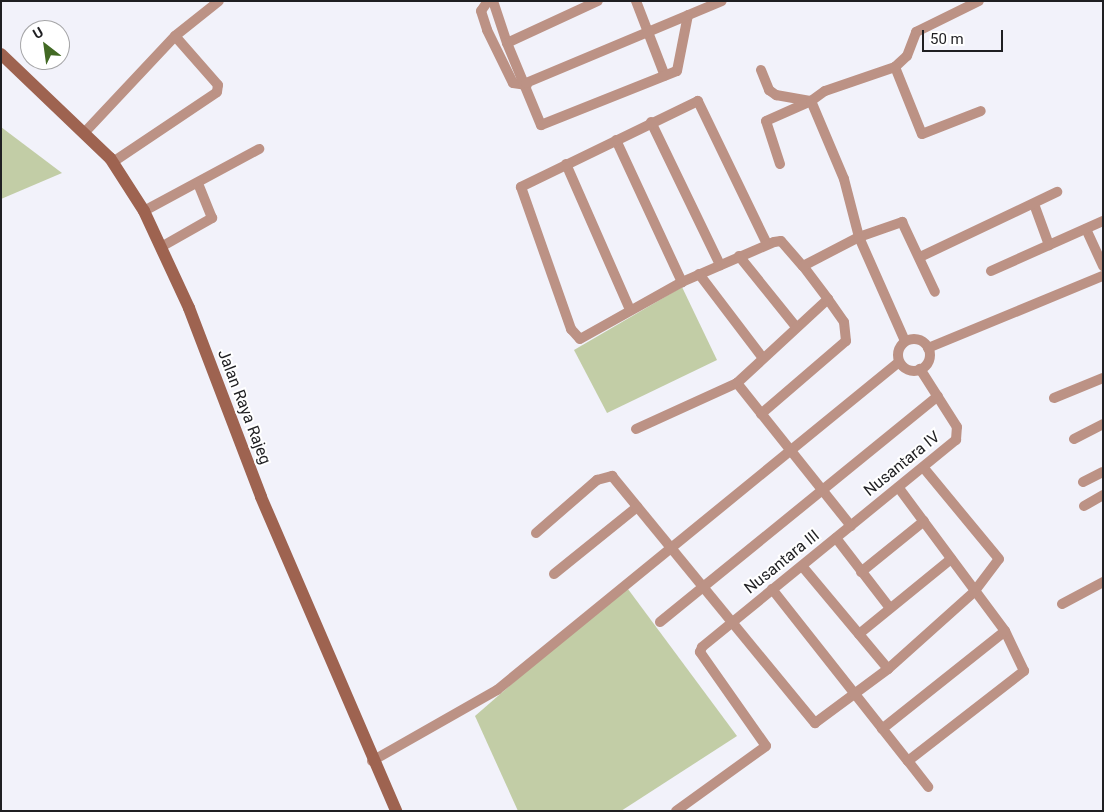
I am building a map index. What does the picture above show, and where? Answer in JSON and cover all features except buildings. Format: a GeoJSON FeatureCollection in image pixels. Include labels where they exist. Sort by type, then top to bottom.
{"type":"FeatureCollection","features":[{"type":"Feature","properties":{"kind":"main road","name":"Jalan Raya Rajeg"},"geometry":{"type":"LineString","coordinates":[[1,54],[85,132],[113,162],[144,211],[161,247],[372,761],[396,811]]}},
{"type":"Feature","properties":{"kind":"street"},"geometry":{"type":"LineString","coordinates":[[85,132],[175,36],[219,1]]}},
{"type":"Feature","properties":{"kind":"street"},"geometry":{"type":"LineString","coordinates":[[488,1],[481,11],[486,30],[513,83],[527,84],[722,1]]}},
{"type":"Feature","properties":{"kind":"street"},"geometry":{"type":"LineString","coordinates":[[493,1],[507,43],[527,84],[541,125],[677,71],[688,15]]}},
{"type":"Feature","properties":{"kind":"street"},"geometry":{"type":"LineString","coordinates":[[507,43],[598,1]]}},
{"type":"Feature","properties":{"kind":"street"},"geometry":{"type":"LineString","coordinates":[[636,1],[664,76]]}},
{"type":"Feature","properties":{"kind":"street"},"geometry":{"type":"LineString","coordinates":[[780,164],[766,121],[811,101],[825,91],[895,67],[907,56],[916,32],[979,1]]}},
{"type":"Feature","properties":{"kind":"street"},"geometry":{"type":"LineString","coordinates":[[113,162],[217,92],[218,85],[175,36]]}},
{"type":"Feature","properties":{"kind":"street"},"geometry":{"type":"LineString","coordinates":[[895,67],[922,134],[981,111]]}},
{"type":"Feature","properties":{"kind":"street"},"geometry":{"type":"LineString","coordinates":[[761,70],[769,90],[776,95],[811,101]]}},
{"type":"Feature","properties":{"kind":"street"},"geometry":{"type":"LineString","coordinates":[[761,414],[846,341],[844,322],[803,266],[781,241],[767,244],[682,282],[583,338],[571,329],[522,187],[693,101],[700,103],[767,244]]}},
{"type":"Feature","properties":{"kind":"street"},"geometry":{"type":"LineString","coordinates":[[811,101],[844,179],[859,237],[905,341]]}},
{"type":"Feature","properties":{"kind":"street"},"geometry":{"type":"LineString","coordinates":[[651,122],[720,265]]}},
{"type":"Feature","properties":{"kind":"street"},"geometry":{"type":"LineString","coordinates":[[616,140],[682,282]]}},
{"type":"Feature","properties":{"kind":"street"},"geometry":{"type":"LineString","coordinates":[[144,211],[259,149]]}},
{"type":"Feature","properties":{"kind":"street"},"geometry":{"type":"LineString","coordinates":[[566,164],[630,310]]}},
{"type":"Feature","properties":{"kind":"street"},"geometry":{"type":"LineString","coordinates":[[161,247],[212,218],[198,182]]}},
{"type":"Feature","properties":{"kind":"street"},"geometry":{"type":"LineString","coordinates":[[920,257],[1057,192]]}},
{"type":"Feature","properties":{"kind":"street"},"geometry":{"type":"LineString","coordinates":[[1034,204],[1049,245]]}},
{"type":"Feature","properties":{"kind":"street"},"geometry":{"type":"LineString","coordinates":[[991,271],[1103,221]]}},
{"type":"Feature","properties":{"kind":"street"},"geometry":{"type":"LineString","coordinates":[[803,266],[859,237],[902,222],[935,292]]}},
{"type":"Feature","properties":{"kind":"street"},"geometry":{"type":"LineString","coordinates":[[1086,229],[1103,266]]}},
{"type":"Feature","properties":{"kind":"street"},"geometry":{"type":"LineString","coordinates":[[739,256],[796,327]]}},
{"type":"Feature","properties":{"kind":"street"},"geometry":{"type":"LineString","coordinates":[[699,274],[762,357]]}},
{"type":"Feature","properties":{"kind":"street"},"geometry":{"type":"LineString","coordinates":[[928,348],[1103,276]]}},
{"type":"Feature","properties":{"kind":"street"},"geometry":{"type":"LineString","coordinates":[[636,429],[737,383],[762,357],[828,299]]}},
{"type":"Feature","properties":{"kind":"street"},"geometry":{"type":"LineString","coordinates":[[913,339],[928,348],[929,360],[920,370],[908,370],[899,362],[897,355],[905,341],[913,339]]}},
{"type":"Feature","properties":{"kind":"street"},"geometry":{"type":"LineString","coordinates":[[372,761],[489,695],[670,546],[899,362]]}},
{"type":"Feature","properties":{"kind":"street","name":"Nusantara IV"},"geometry":{"type":"LineString","coordinates":[[851,526],[956,440],[958,433],[938,396],[920,370]]}},
{"type":"Feature","properties":{"kind":"street"},"geometry":{"type":"LineString","coordinates":[[1054,398],[1102,380]]}},
{"type":"Feature","properties":{"kind":"street"},"geometry":{"type":"LineString","coordinates":[[737,383],[851,526]]}},
{"type":"Feature","properties":{"kind":"street"},"geometry":{"type":"LineString","coordinates":[[660,622],[938,396]]}},
{"type":"Feature","properties":{"kind":"street"},"geometry":{"type":"LineString","coordinates":[[1074,439],[1103,424]]}},
{"type":"Feature","properties":{"kind":"street"},"geometry":{"type":"LineString","coordinates":[[536,532],[606,475],[638,507],[732,621],[812,723],[855,695],[888,669],[974,592],[999,559],[923,467]]}},
{"type":"Feature","properties":{"kind":"street"},"geometry":{"type":"LineString","coordinates":[[1083,482],[1103,472]]}},
{"type":"Feature","properties":{"kind":"street"},"geometry":{"type":"LineString","coordinates":[[898,487],[1005,632],[1024,671],[908,761]]}},
{"type":"Feature","properties":{"kind":"street"},"geometry":{"type":"LineString","coordinates":[[1084,506],[1103,494]]}},
{"type":"Feature","properties":{"kind":"street"},"geometry":{"type":"LineString","coordinates":[[554,574],[638,507]]}},
{"type":"Feature","properties":{"kind":"street"},"geometry":{"type":"LineString","coordinates":[[862,572],[924,522]]}},
{"type":"Feature","properties":{"kind":"street","name":"Nusantara III"},"geometry":{"type":"LineString","coordinates":[[676,811],[766,746],[699,650],[732,621],[851,526]]}},
{"type":"Feature","properties":{"kind":"street"},"geometry":{"type":"LineString","coordinates":[[836,538],[890,608]]}},
{"type":"Feature","properties":{"kind":"street"},"geometry":{"type":"LineString","coordinates":[[859,634],[951,559]]}},
{"type":"Feature","properties":{"kind":"street"},"geometry":{"type":"LineString","coordinates":[[802,566],[888,669]]}},
{"type":"Feature","properties":{"kind":"street"},"geometry":{"type":"LineString","coordinates":[[1062,604],[1103,582]]}},
{"type":"Feature","properties":{"kind":"street"},"geometry":{"type":"LineString","coordinates":[[772,589],[928,787]]}},
{"type":"Feature","properties":{"kind":"street"},"geometry":{"type":"LineString","coordinates":[[882,729],[1005,632]]}},
{"type":"Feature","properties":{"kind":"green space"},"geometry":{"type":"Polygon","coordinates":[[[1,127],[62,173],[1,199],[1,127]]]}},
{"type":"Feature","properties":{"kind":"green space"},"geometry":{"type":"Polygon","coordinates":[[[682,287],[717,360],[607,413],[574,350],[682,287]]]}},
{"type":"Feature","properties":{"kind":"green space"},"geometry":{"type":"Polygon","coordinates":[[[625,585],[737,736],[621,811],[518,811],[475,716],[625,585]]]}}]}
